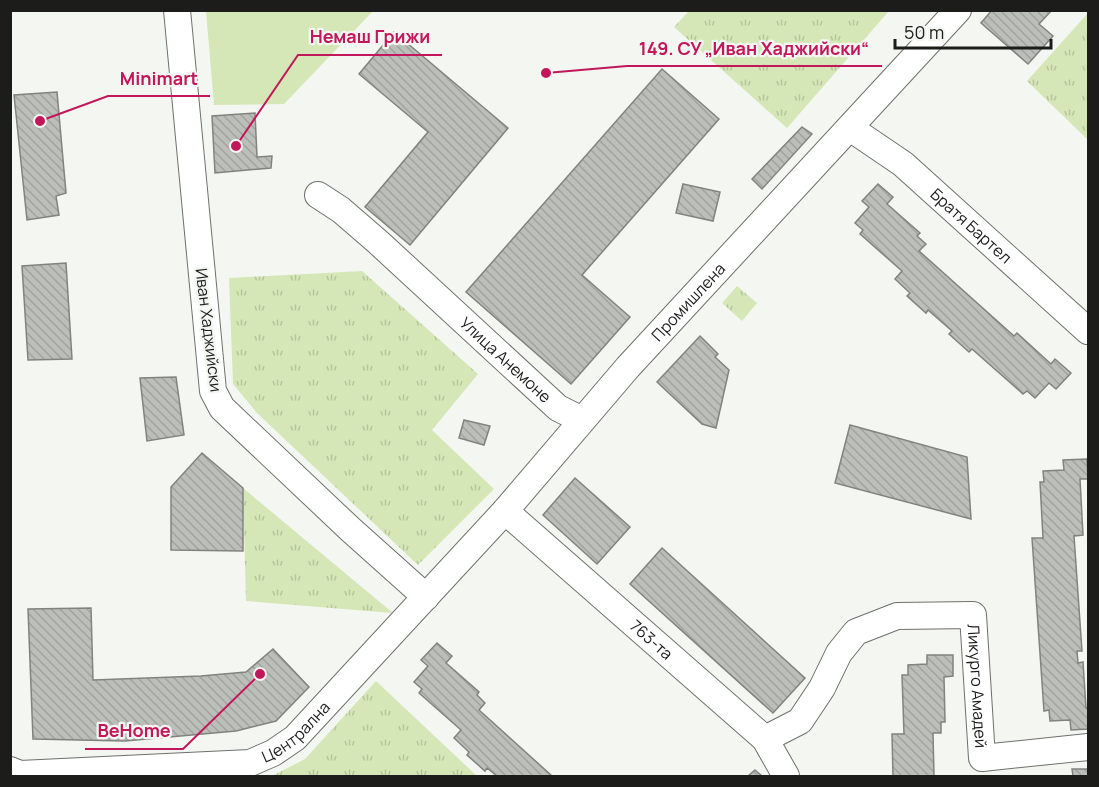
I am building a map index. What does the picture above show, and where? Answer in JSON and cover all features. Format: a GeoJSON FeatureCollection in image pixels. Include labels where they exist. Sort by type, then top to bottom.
{"type":"FeatureCollection","features":[{"type":"Feature","properties":{"kind":"street","name":"Иван Хаджийски"},"geometry":{"type":"LineString","coordinates":[[177,10],[213,391],[222,408],[426,597]]}},
{"type":"Feature","properties":{"kind":"street","name":"Промишлена"},"geometry":{"type":"LineString","coordinates":[[426,597],[506,511],[628,367],[958,10]]}},
{"type":"Feature","properties":{"kind":"street","name":"Братя Бартел"},"geometry":{"type":"LineString","coordinates":[[850,128],[903,164],[1089,331]]}},
{"type":"Feature","properties":{"kind":"street","name":"Улица Анемоне"},"geometry":{"type":"LineString","coordinates":[[318,195],[347,204],[441,287],[558,408],[582,420]]}},
{"type":"Feature","properties":{"kind":"street","name":"763-та"},"geometry":{"type":"LineString","coordinates":[[506,511],[765,739],[786,777]]}},
{"type":"Feature","properties":{"kind":"street","name":"Централна"},"geometry":{"type":"LineString","coordinates":[[10,770],[20,774],[250,763],[273,753],[295,738],[426,597]]}},
{"type":"Feature","properties":{"kind":"street","name":"Ликурго Амадей"},"geometry":{"type":"LineString","coordinates":[[765,739],[800,722],[822,688],[839,653],[856,632],[897,616],[973,615],[982,758],[1089,747]]}},
{"type":"Feature","properties":{"kind":"green space"},"geometry":{"type":"Polygon","coordinates":[[[206,10],[373,11],[284,104],[214,105],[206,10]]]}},
{"type":"Feature","properties":{"kind":"green space"},"geometry":{"type":"Polygon","coordinates":[[[689,11],[889,11],[787,128],[674,27],[689,11]]]}},
{"type":"Feature","properties":{"kind":"green space"},"geometry":{"type":"Polygon","coordinates":[[[1088,13],[1088,140],[1027,81],[1088,13]]]}},
{"type":"Feature","properties":{"kind":"green space"},"geometry":{"type":"Polygon","coordinates":[[[362,271],[478,374],[432,430],[494,489],[418,565],[257,413],[233,384],[229,278],[362,271]]]}},
{"type":"Feature","properties":{"kind":"green space"},"geometry":{"type":"Polygon","coordinates":[[[737,286],[757,303],[742,321],[722,303],[737,286]]]}},
{"type":"Feature","properties":{"kind":"green space"},"geometry":{"type":"Polygon","coordinates":[[[243,488],[393,613],[246,601],[243,488]]]}},
{"type":"Feature","properties":{"kind":"green space"},"geometry":{"type":"Polygon","coordinates":[[[376,681],[477,776],[272,776],[305,759],[376,681]]]}},
{"type":"Feature","properties":{"kind":"building"},"geometry":{"type":"Polygon","coordinates":[[[992,10],[1052,10],[1039,24],[1053,36],[1028,64],[981,23],[992,10]]]}},
{"type":"Feature","properties":{"kind":"building"},"geometry":{"type":"Polygon","coordinates":[[[394,32],[508,128],[410,245],[365,207],[428,132],[359,74],[394,32]]]}},
{"type":"Feature","properties":{"kind":"building"},"geometry":{"type":"Polygon","coordinates":[[[662,69],[719,119],[582,275],[630,317],[571,384],[466,292],[662,69]]]}},
{"type":"Feature","properties":{"kind":"building"},"geometry":{"type":"Polygon","coordinates":[[[57,92],[66,193],[56,196],[59,215],[27,220],[14,95],[57,92]]]}},
{"type":"Feature","properties":{"kind":"building"},"geometry":{"type":"Polygon","coordinates":[[[255,113],[257,157],[272,156],[271,168],[215,173],[212,116],[255,113]]]}},
{"type":"Feature","properties":{"kind":"building"},"geometry":{"type":"Polygon","coordinates":[[[802,127],[812,134],[762,189],[752,179],[802,127]]]}},
{"type":"Feature","properties":{"kind":"building"},"geometry":{"type":"Polygon","coordinates":[[[683,184],[720,192],[713,221],[676,213],[683,184]]]}},
{"type":"Feature","properties":{"kind":"building"},"geometry":{"type":"Polygon","coordinates":[[[878,184],[893,197],[887,204],[920,233],[917,236],[926,244],[919,251],[1014,336],[1017,333],[1051,364],[1055,359],[1071,373],[1056,389],[1049,383],[1035,398],[1027,391],[1023,394],[972,349],[969,352],[949,334],[952,331],[928,310],[926,313],[907,296],[910,293],[895,279],[902,271],[860,234],[863,230],[855,223],[869,207],[862,201],[878,184]]]}},
{"type":"Feature","properties":{"kind":"building"},"geometry":{"type":"Polygon","coordinates":[[[66,263],[72,359],[28,360],[22,266],[66,263]]]}},
{"type":"Feature","properties":{"kind":"building"},"geometry":{"type":"Polygon","coordinates":[[[700,336],[718,354],[715,357],[729,370],[716,428],[702,424],[657,382],[700,336]]]}},
{"type":"Feature","properties":{"kind":"building"},"geometry":{"type":"Polygon","coordinates":[[[176,377],[184,435],[147,441],[140,378],[176,377]]]}},
{"type":"Feature","properties":{"kind":"building"},"geometry":{"type":"Polygon","coordinates":[[[464,420],[490,426],[484,445],[459,438],[464,420]]]}},
{"type":"Feature","properties":{"kind":"building"},"geometry":{"type":"Polygon","coordinates":[[[850,425],[967,457],[971,519],[835,483],[850,425]]]}},
{"type":"Feature","properties":{"kind":"building"},"geometry":{"type":"Polygon","coordinates":[[[202,453],[243,488],[243,551],[171,550],[171,487],[202,453]]]}},
{"type":"Feature","properties":{"kind":"building"},"geometry":{"type":"Polygon","coordinates":[[[1087,459],[1088,479],[1080,479],[1083,535],[1074,536],[1082,651],[1077,651],[1078,663],[1083,662],[1088,729],[1071,730],[1070,720],[1050,721],[1049,710],[1044,711],[1032,538],[1043,538],[1040,482],[1044,482],[1043,471],[1064,470],[1063,460],[1087,459]]]}},
{"type":"Feature","properties":{"kind":"building"},"geometry":{"type":"Polygon","coordinates":[[[575,478],[630,527],[597,564],[543,515],[575,478]]]}},
{"type":"Feature","properties":{"kind":"building"},"geometry":{"type":"Polygon","coordinates":[[[662,548],[805,678],[773,713],[630,584],[662,548]]]}},
{"type":"Feature","properties":{"kind":"building"},"geometry":{"type":"Polygon","coordinates":[[[91,608],[93,680],[246,672],[273,649],[309,687],[276,721],[236,731],[125,741],[33,739],[28,609],[91,608]]]}},
{"type":"Feature","properties":{"kind":"building"},"geometry":{"type":"Polygon","coordinates":[[[437,643],[452,656],[446,663],[479,692],[477,695],[485,703],[479,710],[552,776],[497,776],[487,768],[485,771],[467,755],[469,752],[454,738],[461,730],[419,693],[422,689],[414,682],[428,666],[421,660],[437,643]]]}},
{"type":"Feature","properties":{"kind":"building"},"geometry":{"type":"Polygon","coordinates":[[[927,655],[953,655],[953,676],[944,677],[945,722],[941,722],[941,733],[933,733],[934,776],[893,776],[892,734],[904,734],[902,675],[908,675],[908,665],[927,664],[927,655]]]}},
{"type":"Feature","properties":{"kind":"building"},"geometry":{"type":"Polygon","coordinates":[[[1072,769],[1088,769],[1088,776],[1073,776],[1072,769]]]}},
{"type":"Feature","properties":{"kind":"building"},"geometry":{"type":"Polygon","coordinates":[[[755,770],[762,776],[748,776],[755,770]]]}},
{"type":"Feature","properties":{"kind":"place","name":"149. СУ „Иван Хаджийски“"},"geometry":{"type":"Point","coordinates":[546,73]}},
{"type":"Feature","properties":{"kind":"place","name":"Minimart"},"geometry":{"type":"Point","coordinates":[40,121]}},
{"type":"Feature","properties":{"kind":"place","name":"Немаш Грижи"},"geometry":{"type":"Point","coordinates":[236,146]}},
{"type":"Feature","properties":{"kind":"place","name":"BeHome"},"geometry":{"type":"Point","coordinates":[260,674]}}]}
